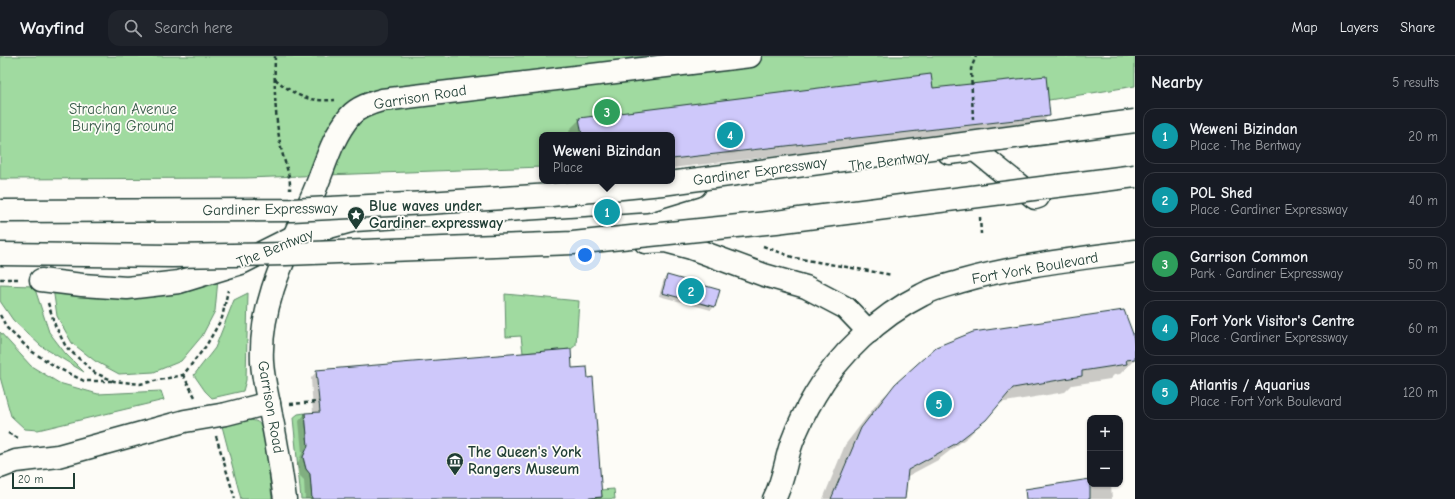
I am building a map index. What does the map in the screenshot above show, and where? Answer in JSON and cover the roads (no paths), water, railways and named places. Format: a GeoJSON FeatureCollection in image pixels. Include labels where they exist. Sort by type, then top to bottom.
{"type":"FeatureCollection","features":[{"type":"Feature","properties":{"kind":"main road","name":"Garrison Road"},"geometry":{"type":"LineString","coordinates":[[285,499],[280,459],[265,384],[262,361],[268,300],[337,134],[351,115],[369,104],[390,99],[750,56]]}},
{"type":"Feature","properties":{"kind":"main road","name":"Gardiner Expressway"},"geometry":{"type":"LineString","coordinates":[[675,182],[1135,121]]}},
{"type":"Feature","properties":{"kind":"main road","name":"The Bentway"},"geometry":{"type":"LineString","coordinates":[[41,280],[127,288],[179,282],[241,263],[294,237],[355,220],[646,201],[696,185],[975,150],[1035,198],[1135,184]]}},
{"type":"Feature","properties":{"kind":"main road"},"geometry":{"type":"LineString","coordinates":[[0,254],[180,256],[286,254],[573,243],[776,222],[1135,176]]}},
{"type":"Feature","properties":{"kind":"main road","name":"Gardiner Expressway"},"geometry":{"type":"LineString","coordinates":[[0,211],[292,210],[551,195],[662,184]]}},
{"type":"Feature","properties":{"kind":"main road"},"geometry":{"type":"LineString","coordinates":[[279,271],[665,241],[691,248],[764,275],[806,287],[846,308],[869,332]]}},
{"type":"Feature","properties":{"kind":"main road","name":"Fort York Boulevard"},"geometry":{"type":"LineString","coordinates":[[778,496],[792,441],[814,396],[841,358],[891,314],[922,294],[996,272],[1054,262],[1135,251]]}},
{"type":"Feature","properties":{"kind":"main road"},"geometry":{"type":"LineString","coordinates":[[0,467],[16,461],[58,456],[185,421],[270,407]]}},
{"type":"Feature","properties":{"kind":"place","name":"Garrison Common"},"geometry":{"type":"Point","coordinates":[607,112]}},
{"type":"Feature","properties":{"kind":"place","name":"Fort York Visitor's Centre"},"geometry":{"type":"Point","coordinates":[730,135]}},
{"type":"Feature","properties":{"kind":"place","name":"Weweni Bizindan"},"geometry":{"type":"Point","coordinates":[607,212]}},
{"type":"Feature","properties":{"kind":"place","name":"Blue waves under Gardiner expressway"},"geometry":{"type":"Point","coordinates":[356,230]}},
{"type":"Feature","properties":{"kind":"place","name":"POL Shed"},"geometry":{"type":"Point","coordinates":[691,291]}},
{"type":"Feature","properties":{"kind":"place","name":"Atlantis / Aquarius"},"geometry":{"type":"Point","coordinates":[939,404]}},
{"type":"Feature","properties":{"kind":"place","name":"The Queen's York Rangers Museum"},"geometry":{"type":"Point","coordinates":[455,476]}},
{"type":"Feature","properties":{"kind":"park label","name":"Strachan Avenue Burying Ground"},"geometry":{"type":"Point","coordinates":[123,118]}}]}
